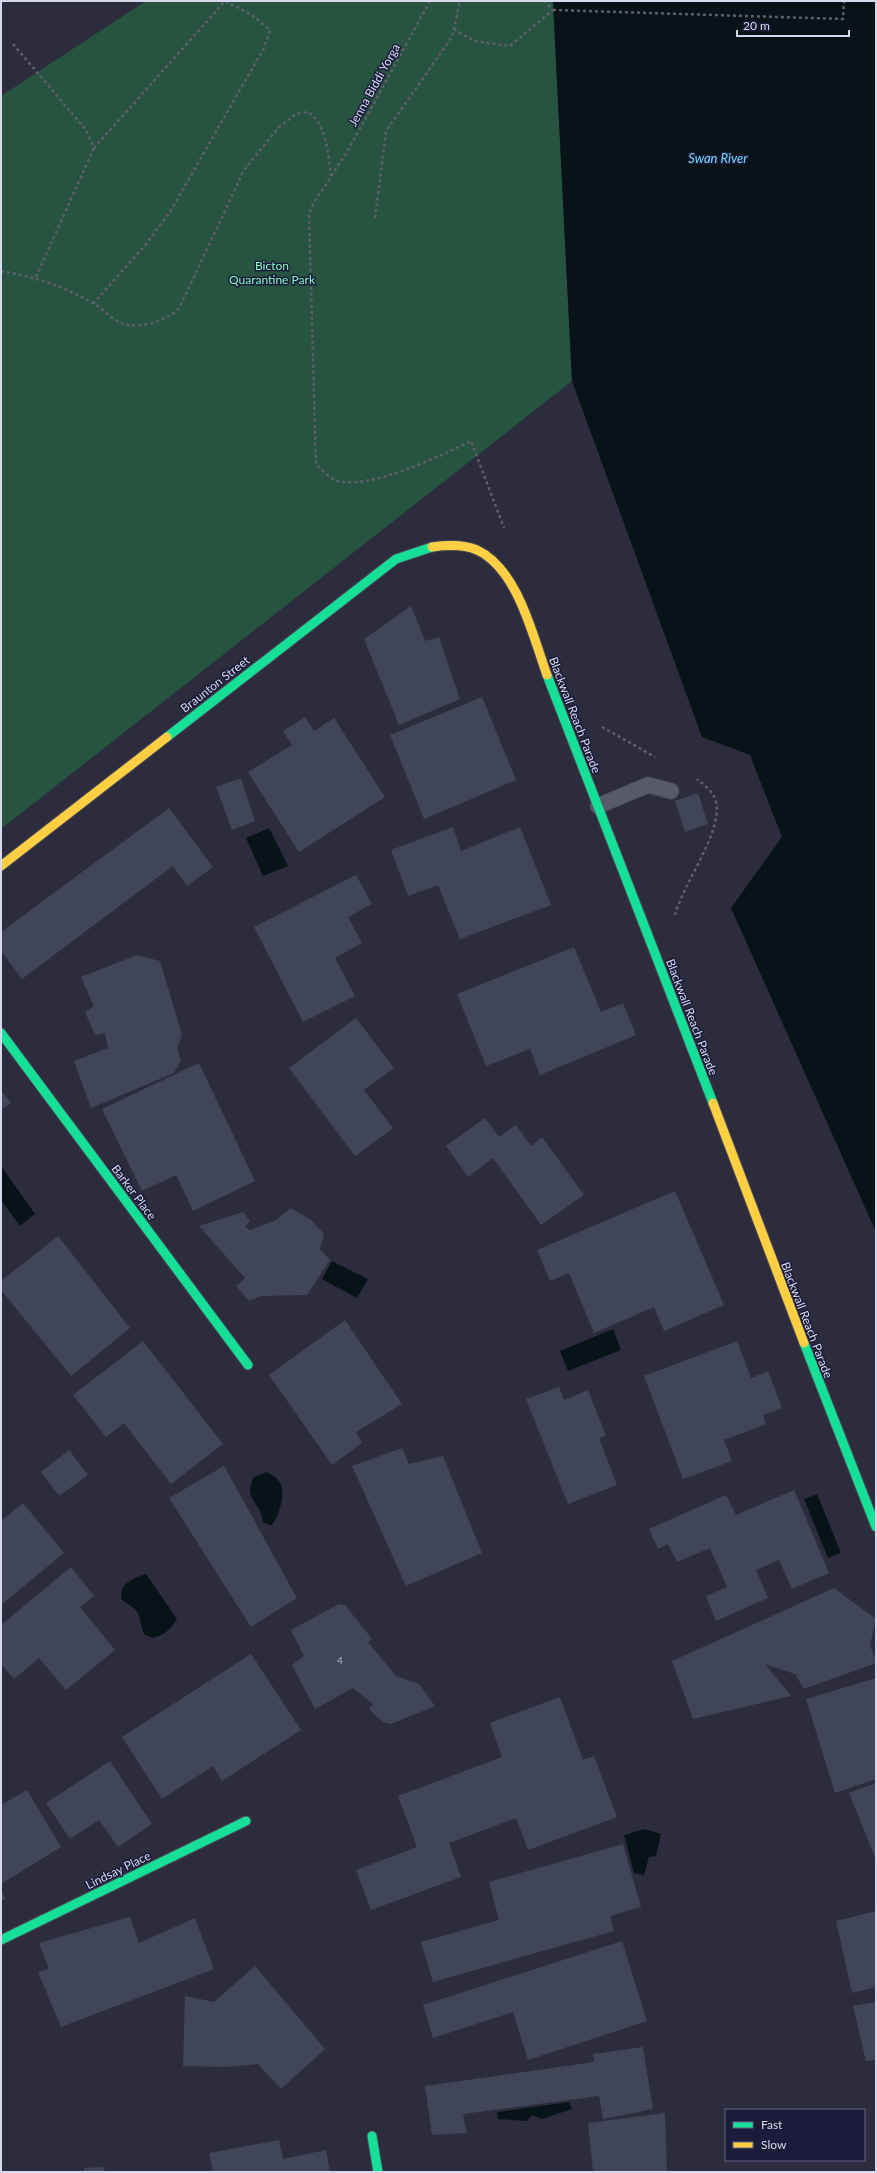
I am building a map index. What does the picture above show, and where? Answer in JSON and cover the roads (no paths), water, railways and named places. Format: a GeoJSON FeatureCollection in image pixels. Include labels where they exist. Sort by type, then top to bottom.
{"type":"FeatureCollection","features":[{"type":"Feature","properties":{"kind":"street","name":"Blackwall Reach Parade"},"geometry":{"type":"LineString","coordinates":[[454,545],[472,547],[487,555],[509,580],[519,597],[553,692],[598,806],[807,1355],[876,1527]]}},
{"type":"Feature","properties":{"kind":"street","name":"Braunton Street"},"geometry":{"type":"LineString","coordinates":[[1,866],[396,559],[416,551],[454,545]]}},
{"type":"Feature","properties":{"kind":"street","name":"Barker Place"},"geometry":{"type":"LineString","coordinates":[[1,1033],[248,1365]]}},
{"type":"Feature","properties":{"kind":"street","name":"Lindsay Place"},"geometry":{"type":"LineString","coordinates":[[1,1940],[246,1821]]}},
{"type":"Feature","properties":{"kind":"street"},"geometry":{"type":"LineString","coordinates":[[372,2136],[378,2172]]}},
{"type":"Feature","properties":{"kind":"lane"},"geometry":{"type":"LineString","coordinates":[[598,806],[648,785],[671,791]]}},
{"type":"Feature","properties":{"kind":"water","name":"Swan River"},"geometry":{"type":"Polygon","coordinates":[[[553,1],[876,1],[876,1232],[731,908],[782,837],[750,755],[702,737],[572,381],[553,1]]]}},
{"type":"Feature","properties":{"kind":"water"},"geometry":{"type":"Polygon","coordinates":[[[269,828],[288,866],[263,876],[246,838],[269,828]]]}},
{"type":"Feature","properties":{"kind":"water"},"geometry":{"type":"Polygon","coordinates":[[[1,1166],[35,1214],[20,1226],[1,1200],[1,1166]]]}},
{"type":"Feature","properties":{"kind":"water"},"geometry":{"type":"Polygon","coordinates":[[[332,1261],[368,1279],[357,1298],[322,1279],[332,1261]]]}},
{"type":"Feature","properties":{"kind":"water"},"geometry":{"type":"Polygon","coordinates":[[[613,1329],[621,1350],[568,1371],[560,1351],[613,1329]]]}},
{"type":"Feature","properties":{"kind":"water"},"geometry":{"type":"Polygon","coordinates":[[[267,1472],[279,1481],[282,1488],[281,1505],[277,1517],[271,1526],[263,1522],[262,1515],[251,1496],[250,1490],[254,1477],[267,1472]]]}},
{"type":"Feature","properties":{"kind":"water"},"geometry":{"type":"Polygon","coordinates":[[[817,1494],[841,1553],[828,1558],[804,1499],[817,1494]]]}},
{"type":"Feature","properties":{"kind":"water"},"geometry":{"type":"Polygon","coordinates":[[[146,1574],[177,1619],[167,1632],[152,1638],[144,1634],[137,1611],[122,1600],[121,1594],[124,1586],[128,1582],[146,1574]]]}},
{"type":"Feature","properties":{"kind":"water"},"geometry":{"type":"Polygon","coordinates":[[[645,1829],[661,1834],[656,1856],[649,1857],[644,1875],[634,1873],[624,1835],[645,1829]]]}},
{"type":"Feature","properties":{"kind":"water"},"geometry":{"type":"Polygon","coordinates":[[[569,2102],[572,2109],[542,2119],[532,2115],[527,2121],[498,2119],[497,2112],[569,2102]]]}},
{"type":"Feature","properties":{"kind":"park label","name":"Bicton Quarantine Park"},"geometry":{"type":"Point","coordinates":[272,272]}}]}
